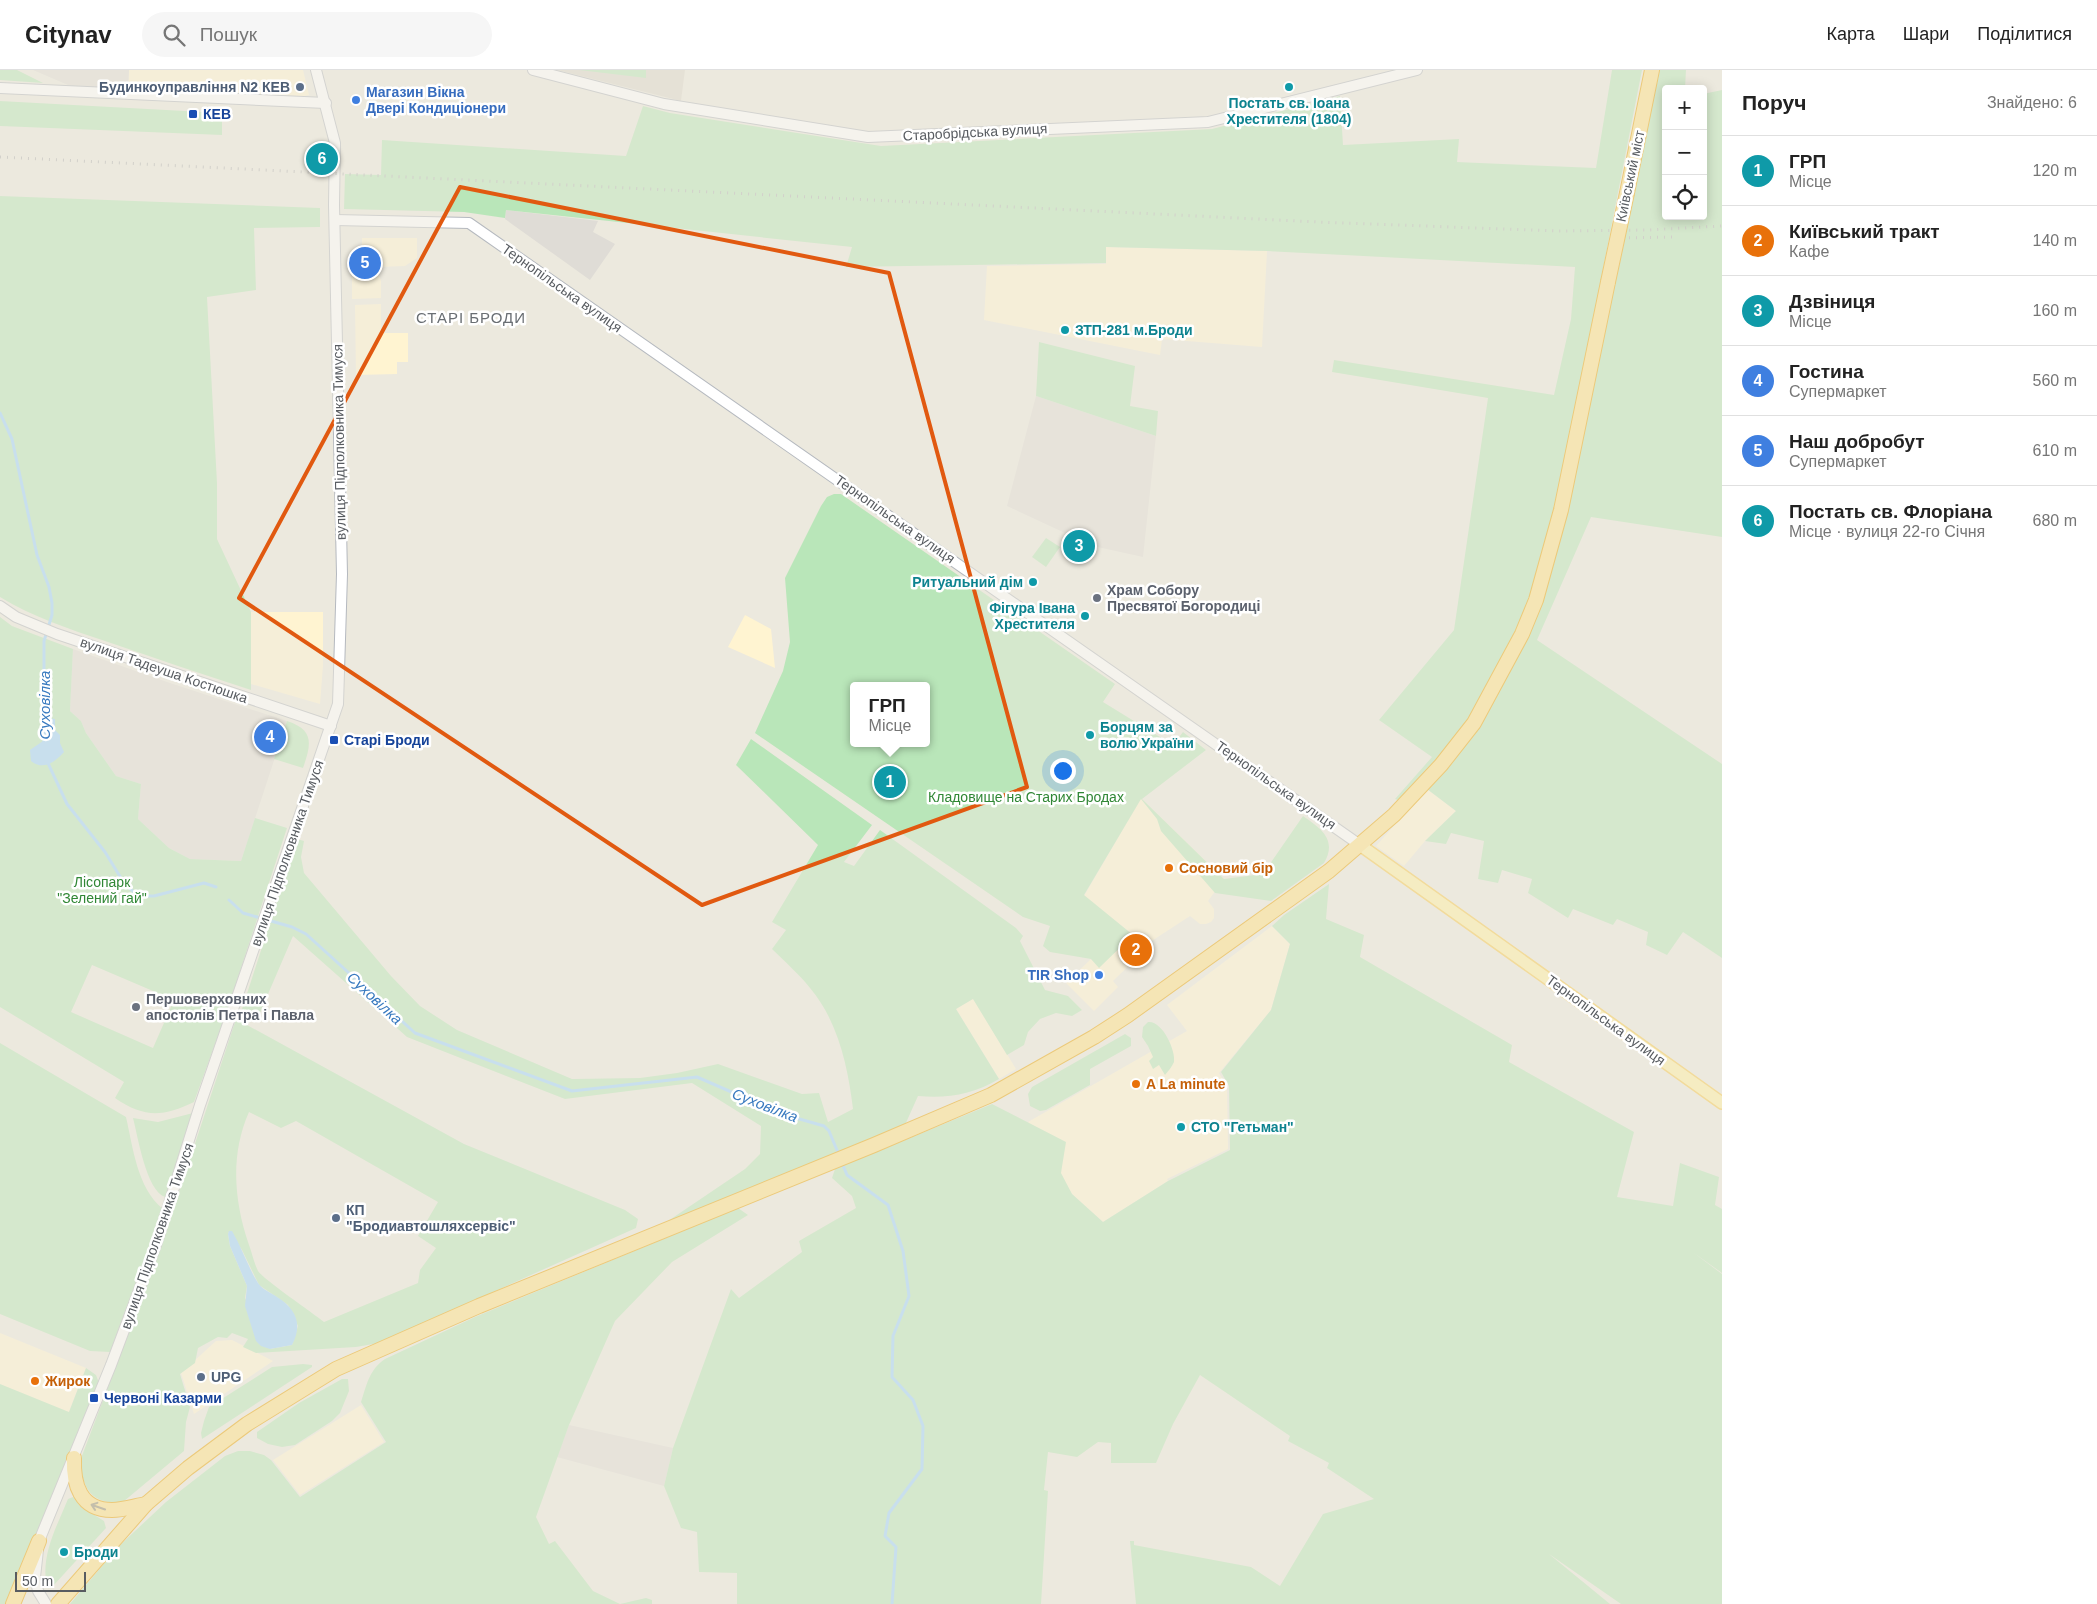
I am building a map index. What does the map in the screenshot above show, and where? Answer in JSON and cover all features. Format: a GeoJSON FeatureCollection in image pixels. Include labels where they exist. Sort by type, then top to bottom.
{"type":"FeatureCollection","features":[{"type":"Feature","properties":{"kind":"highway","name":"Київський міст"},"geometry":{"type":"LineString","coordinates":[[58,1604],[146,1504],[212,1449],[291,1395],[336,1369],[479,1306],[816,1169],[991,1095],[1094,1037],[1134,1011],[1329,871],[1404,805],[1474,723],[1522,634],[1536,600],[1561,510],[1652,70]]}},
{"type":"Feature","properties":{"kind":"highway"},"geometry":{"type":"LineString","coordinates":[[74,1458],[76,1487],[88,1503],[98,1508],[111,1510],[146,1504]]}},
{"type":"Feature","properties":{"kind":"highway"},"geometry":{"type":"LineString","coordinates":[[13,1604],[39,1541]]}},
{"type":"Feature","properties":{"kind":"main road","name":"вулиця Підполковника Тимуся"},"geometry":{"type":"LineString","coordinates":[[46,1604],[38,1591],[35,1577],[39,1541],[74,1458],[156,1245],[204,1096],[338,704],[342,574],[335,147],[326,103],[316,70]]}},
{"type":"Feature","properties":{"kind":"main road","name":"Старобрідська вулиця"},"geometry":{"type":"LineString","coordinates":[[533,70],[664,104],[868,137],[1208,122],[1417,70]]}},
{"type":"Feature","properties":{"kind":"main road"},"geometry":{"type":"LineString","coordinates":[[0,88],[326,103]]}},
{"type":"Feature","properties":{"kind":"main road","name":"Тернопільська вулиця"},"geometry":{"type":"LineString","coordinates":[[335,220],[469,223],[1360,845],[1722,1103]]}},
{"type":"Feature","properties":{"kind":"main road","name":"вулиця Тадеуша Костюшка"},"geometry":{"type":"LineString","coordinates":[[0,606],[16,617],[41,629],[331,726]]}},
{"type":"Feature","properties":{"kind":"highlighted area"},"geometry":{"type":"Polygon","coordinates":[[[460,187],[889,273],[1027,787],[702,905],[239,598],[460,187]]]}},
{"type":"Feature","properties":{"kind":"shaded area"},"geometry":{"type":"Polygon","coordinates":[[[33,70],[129,70],[128,90],[75,88],[33,70]]]}},
{"type":"Feature","properties":{"kind":"shaded area"},"geometry":{"type":"Polygon","coordinates":[[[129,70],[303,70],[309,95],[296,98],[128,90],[129,70]]]}},
{"type":"Feature","properties":{"kind":"shaded area"},"geometry":{"type":"Polygon","coordinates":[[[557,70],[685,70],[681,101],[557,70]]]}},
{"type":"Feature","properties":{"kind":"shaded area"},"geometry":{"type":"Polygon","coordinates":[[[506,210],[598,221],[593,232],[615,244],[590,280],[505,219],[506,210]]]}},
{"type":"Feature","properties":{"kind":"shaded area"},"geometry":{"type":"Polygon","coordinates":[[[362,238],[417,238],[417,258],[405,266],[376,267],[381,281],[381,298],[352,299],[352,250],[362,250],[362,238]]]}},
{"type":"Feature","properties":{"kind":"shaded area"},"geometry":{"type":"Polygon","coordinates":[[[1106,247],[1267,251],[1262,347],[1162,339],[1160,355],[984,320],[987,266],[1106,264],[1106,247]]]}},
{"type":"Feature","properties":{"kind":"shaded area"},"geometry":{"type":"Polygon","coordinates":[[[381,304],[381,333],[408,333],[408,362],[397,362],[397,374],[356,375],[355,305],[381,304]]]}},
{"type":"Feature","properties":{"kind":"shaded area"},"geometry":{"type":"Polygon","coordinates":[[[1036,396],[1156,436],[1143,557],[1093,546],[1007,506],[1036,396]]]}},
{"type":"Feature","properties":{"kind":"shaded area"},"geometry":{"type":"Polygon","coordinates":[[[251,612],[323,612],[323,665],[320,704],[251,684],[251,612]]]}},
{"type":"Feature","properties":{"kind":"shaded area"},"geometry":{"type":"Polygon","coordinates":[[[745,615],[771,629],[775,668],[728,647],[745,615]]]}},
{"type":"Feature","properties":{"kind":"shaded area"},"geometry":{"type":"Polygon","coordinates":[[[73,649],[287,721],[241,861],[190,859],[169,848],[138,819],[141,784],[116,776],[86,733],[81,721],[70,711],[73,649]]]}},
{"type":"Feature","properties":{"kind":"shaded area"},"geometry":{"type":"Polygon","coordinates":[[[1427,789],[1456,811],[1425,841],[1404,866],[1376,846],[1427,789]]]}},
{"type":"Feature","properties":{"kind":"shaded area"},"geometry":{"type":"Polygon","coordinates":[[[1141,798],[1224,879],[1208,901],[1214,909],[1214,918],[1211,922],[1200,924],[1190,916],[1144,946],[1146,949],[1113,981],[1118,987],[1094,1011],[1066,983],[1091,959],[1099,967],[1133,935],[1084,896],[1141,798]]]}},
{"type":"Feature","properties":{"kind":"shaded area"},"geometry":{"type":"Polygon","coordinates":[[[1272,926],[1290,944],[1271,1010],[1219,1073],[1227,1087],[1228,1149],[1167,1179],[1168,1181],[1103,1222],[1072,1194],[1028,1122],[1187,1031],[1167,1005],[1272,926]]]}},
{"type":"Feature","properties":{"kind":"shaded area"},"geometry":{"type":"Polygon","coordinates":[[[973,998],[1016,1069],[999,1079],[956,1009],[973,998]]]}},
{"type":"Feature","properties":{"kind":"shaded area"},"geometry":{"type":"Polygon","coordinates":[[[0,1333],[86,1368],[54,1450],[0,1428],[0,1333]]]}},
{"type":"Feature","properties":{"kind":"shaded area"},"geometry":{"type":"Polygon","coordinates":[[[232,1340],[273,1361],[194,1414],[181,1373],[216,1341],[232,1340]]]}},
{"type":"Feature","properties":{"kind":"shaded area"},"geometry":{"type":"Polygon","coordinates":[[[361,1405],[384,1442],[300,1495],[273,1460],[361,1405]]]}},
{"type":"Feature","properties":{"kind":"shaded area"},"geometry":{"type":"Polygon","coordinates":[[[569,1425],[673,1448],[664,1486],[557,1457],[569,1425]]]}},
{"type":"Feature","properties":{"kind":"green space"},"geometry":{"type":"Polygon","coordinates":[[[0,70],[17,70],[43,83],[0,80],[0,70]]]}},
{"type":"Feature","properties":{"kind":"green space"},"geometry":{"type":"Polygon","coordinates":[[[579,70],[646,70],[646,78],[579,70]]]}},
{"type":"Feature","properties":{"kind":"green space"},"geometry":{"type":"Polygon","coordinates":[[[1612,70],[1642,70],[1556,509],[1531,599],[1517,632],[1470,719],[1408,795],[1398,800],[1395,799],[1432,757],[1379,720],[1454,630],[1488,398],[1332,372],[1334,360],[1554,395],[1571,319],[1575,267],[1267,251],[1106,247],[1106,263],[846,267],[852,247],[506,210],[505,218],[464,212],[344,209],[345,174],[381,175],[382,140],[626,156],[643,106],[670,113],[881,146],[1212,129],[1340,96],[1343,145],[1459,139],[1457,162],[1596,168],[1612,70]]]}},
{"type":"Feature","properties":{"kind":"green space"},"geometry":{"type":"Polygon","coordinates":[[[1657,70],[1686,70],[1685,85],[1662,85],[1662,220],[1707,220],[1707,93],[1722,90],[1722,537],[1591,517],[1537,640],[1722,764],[1722,958],[1683,932],[1667,955],[1646,945],[1648,932],[1617,919],[1613,925],[1573,909],[1568,918],[1528,893],[1532,879],[1502,870],[1498,883],[1478,879],[1484,841],[1451,833],[1446,844],[1425,841],[1456,811],[1427,789],[1511,668],[1588,400],[1620,262],[1657,70]]]}},
{"type":"Feature","properties":{"kind":"green space"},"geometry":{"type":"Polygon","coordinates":[[[0,101],[222,113],[222,135],[0,126],[0,101]]]}},
{"type":"Feature","properties":{"kind":"green space"},"geometry":{"type":"Polygon","coordinates":[[[0,196],[320,208],[320,227],[254,228],[256,290],[207,297],[217,483],[217,539],[251,612],[251,690],[38,617],[0,597],[0,196]]]}},
{"type":"Feature","properties":{"kind":"green space"},"geometry":{"type":"Polygon","coordinates":[[[1039,342],[1135,366],[1130,406],[1158,411],[1156,436],[1036,396],[1039,342]]]}},
{"type":"Feature","properties":{"kind":"green space","name":"Кладовище на Старих Бродах"},"geometry":{"type":"Polygon","coordinates":[[[841,494],[1115,684],[1103,702],[1173,745],[1183,732],[1206,750],[1142,799],[1224,879],[1263,874],[1303,816],[1321,830],[1328,841],[1328,855],[1324,863],[1271,901],[1215,893],[1161,831],[1157,819],[1141,799],[1084,895],[1133,935],[1099,968],[1091,959],[1050,952],[1043,946],[1050,926],[1023,917],[755,733],[783,671],[790,642],[785,578],[827,497],[841,494]]]}},
{"type":"Feature","properties":{"kind":"green space"},"geometry":{"type":"Polygon","coordinates":[[[1046,538],[1060,547],[1046,567],[1032,557],[1046,538]]]}},
{"type":"Feature","properties":{"kind":"green space","name":"Лісопарк \"Зелений гай\""},"geometry":{"type":"Polygon","coordinates":[[[0,617],[12,626],[73,649],[70,711],[81,721],[86,733],[116,776],[141,784],[138,819],[169,848],[190,859],[241,861],[255,818],[287,828],[226,1014],[194,1102],[163,1113],[145,1112],[125,1105],[115,1098],[124,1082],[0,1007],[0,617]],[[92,965],[71,1012],[153,1048],[174,1000],[92,965]]]}},
{"type":"Feature","properties":{"kind":"green space"},"geometry":{"type":"Polygon","coordinates":[[[287,721],[302,729],[308,739],[308,752],[303,768],[274,759],[287,721]]]}},
{"type":"Feature","properties":{"kind":"green space"},"geometry":{"type":"Polygon","coordinates":[[[751,739],[872,825],[844,862],[854,866],[880,830],[1016,928],[1023,936],[1020,941],[1045,990],[1068,996],[1082,1010],[1072,1016],[1056,1013],[1040,1019],[1028,1032],[1024,1045],[1007,1055],[973,999],[956,1009],[999,1079],[970,1092],[939,1097],[918,1096],[905,1125],[737,1195],[668,1221],[745,1169],[760,1154],[761,1126],[692,1083],[565,1099],[407,1037],[293,936],[256,1022],[244,1014],[242,1009],[297,839],[304,841],[301,857],[304,873],[391,976],[420,1006],[457,1030],[572,1079],[640,1078],[677,1073],[718,1064],[802,1094],[819,1093],[828,1122],[853,1109],[845,1061],[828,1015],[806,983],[772,949],[786,930],[772,922],[818,845],[736,765],[751,739]]]}},
{"type":"Feature","properties":{"kind":"green space"},"geometry":{"type":"Polygon","coordinates":[[[1329,884],[1326,919],[1364,935],[1360,957],[1512,1045],[1509,1062],[1634,1132],[1617,1197],[1673,1206],[1680,1163],[1719,1177],[1715,1205],[1722,1209],[1722,1273],[1694,1253],[1722,1274],[1722,1604],[1621,1604],[1549,1554],[1610,1604],[1136,1604],[1130,1541],[1134,1541],[1134,1545],[1251,1567],[1280,1586],[1323,1514],[1374,1499],[1327,1468],[1329,1463],[1288,1441],[1290,1436],[1200,1375],[1173,1424],[1156,1463],[1111,1463],[1111,1443],[1098,1442],[1077,1457],[1048,1452],[1044,1490],[1048,1491],[1041,1604],[737,1604],[737,1573],[699,1572],[697,1532],[681,1528],[664,1486],[673,1448],[731,1289],[739,1298],[802,1252],[799,1241],[856,1208],[852,1196],[832,1178],[835,1169],[992,1104],[1066,1142],[1061,1173],[1072,1194],[1103,1222],[1168,1181],[1230,1150],[1229,1086],[1221,1072],[1271,1010],[1290,944],[1272,926],[1284,915],[1329,884]]]}},
{"type":"Feature","properties":{"kind":"green space"},"geometry":{"type":"Polygon","coordinates":[[[236,1019],[464,1144],[625,1210],[638,1219],[636,1228],[379,1343],[356,1347],[256,1353],[243,1347],[248,1339],[232,1333],[227,1338],[218,1337],[198,1348],[195,1363],[180,1374],[190,1407],[186,1422],[184,1451],[123,1502],[103,1501],[96,1498],[86,1487],[80,1461],[161,1247],[236,1019]],[[249,1112],[239,1145],[236,1178],[240,1212],[258,1271],[324,1322],[418,1283],[420,1270],[436,1248],[418,1236],[438,1202],[296,1121],[281,1128],[249,1112]],[[229,1232],[230,1246],[247,1286],[245,1298],[270,1349],[292,1345],[298,1326],[288,1305],[259,1285],[242,1250],[229,1232]]]}},
{"type":"Feature","properties":{"kind":"green space"},"geometry":{"type":"Polygon","coordinates":[[[1148,1022],[1158,1026],[1163,1031],[1173,1050],[1174,1062],[1165,1075],[1159,1065],[1153,1069],[1149,1061],[1153,1057],[1142,1037],[1143,1027],[1148,1022]]]}},
{"type":"Feature","properties":{"kind":"green space"},"geometry":{"type":"Polygon","coordinates":[[[1125,1034],[1131,1038],[1131,1046],[1090,1069],[1090,1085],[1046,1110],[1040,1111],[1030,1106],[1028,1094],[1032,1087],[1125,1034]]]}},
{"type":"Feature","properties":{"kind":"green space"},"geometry":{"type":"Polygon","coordinates":[[[0,1043],[126,1117],[137,1166],[142,1179],[154,1200],[163,1209],[110,1352],[90,1351],[0,1314],[0,1043]]]}},
{"type":"Feature","properties":{"kind":"green space"},"geometry":{"type":"Polygon","coordinates":[[[193,1113],[165,1197],[158,1192],[148,1174],[140,1150],[133,1118],[158,1122],[193,1113]]]}},
{"type":"Feature","properties":{"kind":"green space"},"geometry":{"type":"Polygon","coordinates":[[[738,1208],[748,1215],[672,1262],[615,1321],[569,1425],[536,1517],[549,1544],[555,1541],[593,1591],[620,1604],[70,1604],[119,1546],[166,1502],[225,1456],[238,1451],[250,1451],[264,1455],[271,1460],[300,1497],[386,1442],[361,1402],[372,1373],[385,1359],[475,1317],[738,1208]]]}},
{"type":"Feature","properties":{"kind":"green space"},"geometry":{"type":"Polygon","coordinates":[[[312,1365],[312,1367],[202,1439],[201,1433],[209,1407],[272,1367],[312,1365]]]}},
{"type":"Feature","properties":{"kind":"green space"},"geometry":{"type":"Polygon","coordinates":[[[86,1368],[96,1375],[99,1383],[8,1604],[0,1604],[0,1384],[69,1412],[86,1368]]]}},
{"type":"Feature","properties":{"kind":"green space"},"geometry":{"type":"Polygon","coordinates":[[[342,1379],[348,1379],[349,1391],[340,1413],[332,1421],[295,1445],[282,1447],[268,1444],[257,1438],[257,1432],[299,1403],[342,1379]]]}},
{"type":"Feature","properties":{"kind":"green space"},"geometry":{"type":"Polygon","coordinates":[[[73,1497],[80,1506],[104,1521],[106,1528],[53,1586],[46,1582],[45,1571],[48,1550],[68,1499],[73,1497]]]}},
{"type":"Feature","properties":{"kind":"green space"},"geometry":{"type":"Polygon","coordinates":[[[646,1598],[652,1600],[652,1604],[620,1604],[646,1598]]]}},
{"type":"Feature","properties":{"kind":"water"},"geometry":{"type":"Polygon","coordinates":[[[49,718],[55,719],[55,730],[60,735],[60,743],[64,752],[49,764],[35,764],[31,761],[30,750],[43,741],[49,718]]]}},
{"type":"Feature","properties":{"kind":"water"},"geometry":{"type":"Polygon","coordinates":[[[229,1231],[232,1231],[258,1283],[284,1302],[293,1312],[296,1318],[297,1330],[292,1345],[270,1349],[261,1346],[256,1341],[245,1306],[247,1286],[230,1246],[229,1231]]]}},
{"type":"Feature","properties":{"kind":"waterway","name":"Суховілка"},"geometry":{"type":"LineString","coordinates":[[0,413],[12,439],[37,555],[49,587],[52,603],[52,615],[44,641],[44,743]]}},
{"type":"Feature","properties":{"kind":"waterway","name":"Суховілка"},"geometry":{"type":"LineString","coordinates":[[47,761],[67,804],[105,852],[124,883],[138,896],[154,896],[204,883],[216,887]]}},
{"type":"Feature","properties":{"kind":"waterway","name":"Суховілка"},"geometry":{"type":"LineString","coordinates":[[229,900],[243,913],[292,927],[306,934],[415,1033],[572,1091],[697,1077],[782,1114],[824,1126],[829,1131],[839,1155]]}},
{"type":"Feature","properties":{"kind":"waterway","name":"Суховілка"},"geometry":{"type":"LineString","coordinates":[[842,1163],[847,1175],[888,1205],[903,1251],[909,1296],[893,1336],[892,1377],[913,1400],[923,1426],[922,1469],[889,1513],[885,1536],[896,1547],[892,1604]]}},
{"type":"Feature","properties":{"kind":"railway"},"geometry":{"type":"LineString","coordinates":[[0,157],[1318,222],[1557,231],[1648,230],[1722,226]]}},
{"type":"Feature","properties":{"kind":"railway"},"geometry":{"type":"LineString","coordinates":[[1615,238],[1677,237]]}},
{"type":"Feature","properties":{"kind":"place","name":"Будинкоуправління N2 КЕВ"},"geometry":{"type":"Point","coordinates":[300,87]}},
{"type":"Feature","properties":{"kind":"place","name":"Постать св. Іоана Хрестителя (1804)"},"geometry":{"type":"Point","coordinates":[1289,87]}},
{"type":"Feature","properties":{"kind":"place","name":"Магазин Вікна Двері Кондиціонери"},"geometry":{"type":"Point","coordinates":[356,100]}},
{"type":"Feature","properties":{"kind":"place","name":"КЕВ"},"geometry":{"type":"Point","coordinates":[193,114]}},
{"type":"Feature","properties":{"kind":"place","name":"Постать св. Флоріана"},"geometry":{"type":"Point","coordinates":[322,159]}},
{"type":"Feature","properties":{"kind":"place","name":"Наш добробут"},"geometry":{"type":"Point","coordinates":[365,263]}},
{"type":"Feature","properties":{"kind":"place","name":"ЗТП-281 м.Броди"},"geometry":{"type":"Point","coordinates":[1065,330]}},
{"type":"Feature","properties":{"kind":"place","name":"Дзвіниця"},"geometry":{"type":"Point","coordinates":[1079,546]}},
{"type":"Feature","properties":{"kind":"place","name":"Ритуальний дім"},"geometry":{"type":"Point","coordinates":[1033,582]}},
{"type":"Feature","properties":{"kind":"place","name":"Храм Собору Пресвятої Богородиці"},"geometry":{"type":"Point","coordinates":[1097,598]}},
{"type":"Feature","properties":{"kind":"place","name":"Фігура Івана Хрестителя"},"geometry":{"type":"Point","coordinates":[1085,616]}},
{"type":"Feature","properties":{"kind":"place","name":"Борцям за волю України"},"geometry":{"type":"Point","coordinates":[1090,735]}},
{"type":"Feature","properties":{"kind":"place","name":"Гостина"},"geometry":{"type":"Point","coordinates":[270,737]}},
{"type":"Feature","properties":{"kind":"place","name":"Старі Броди"},"geometry":{"type":"Point","coordinates":[334,740]}},
{"type":"Feature","properties":{"kind":"place","name":"ГРП"},"geometry":{"type":"Point","coordinates":[890,782]}},
{"type":"Feature","properties":{"kind":"place","name":"Сосновий бір"},"geometry":{"type":"Point","coordinates":[1169,868]}},
{"type":"Feature","properties":{"kind":"place","name":"Київський тракт"},"geometry":{"type":"Point","coordinates":[1136,950]}},
{"type":"Feature","properties":{"kind":"place","name":"TIR Shop"},"geometry":{"type":"Point","coordinates":[1099,975]}},
{"type":"Feature","properties":{"kind":"place","name":"Першоверховних апостолів Петра і Павла"},"geometry":{"type":"Point","coordinates":[136,1007]}},
{"type":"Feature","properties":{"kind":"place","name":"A La minute"},"geometry":{"type":"Point","coordinates":[1136,1084]}},
{"type":"Feature","properties":{"kind":"place","name":"СТО \"Гетьман\""},"geometry":{"type":"Point","coordinates":[1181,1127]}},
{"type":"Feature","properties":{"kind":"place","name":"КП \"Бродиавтошляхсервіс\""},"geometry":{"type":"Point","coordinates":[336,1218]}},
{"type":"Feature","properties":{"kind":"place","name":"UPG"},"geometry":{"type":"Point","coordinates":[201,1377]}},
{"type":"Feature","properties":{"kind":"place","name":"Жирок"},"geometry":{"type":"Point","coordinates":[35,1381]}},
{"type":"Feature","properties":{"kind":"place","name":"Червоні Казарми"},"geometry":{"type":"Point","coordinates":[94,1398]}},
{"type":"Feature","properties":{"kind":"place","name":"Броди"},"geometry":{"type":"Point","coordinates":[64,1552]}},
{"type":"Feature","properties":{"kind":"district","name":"СТАРІ БРОДИ"},"geometry":{"type":"Point","coordinates":[471,317]}}]}
